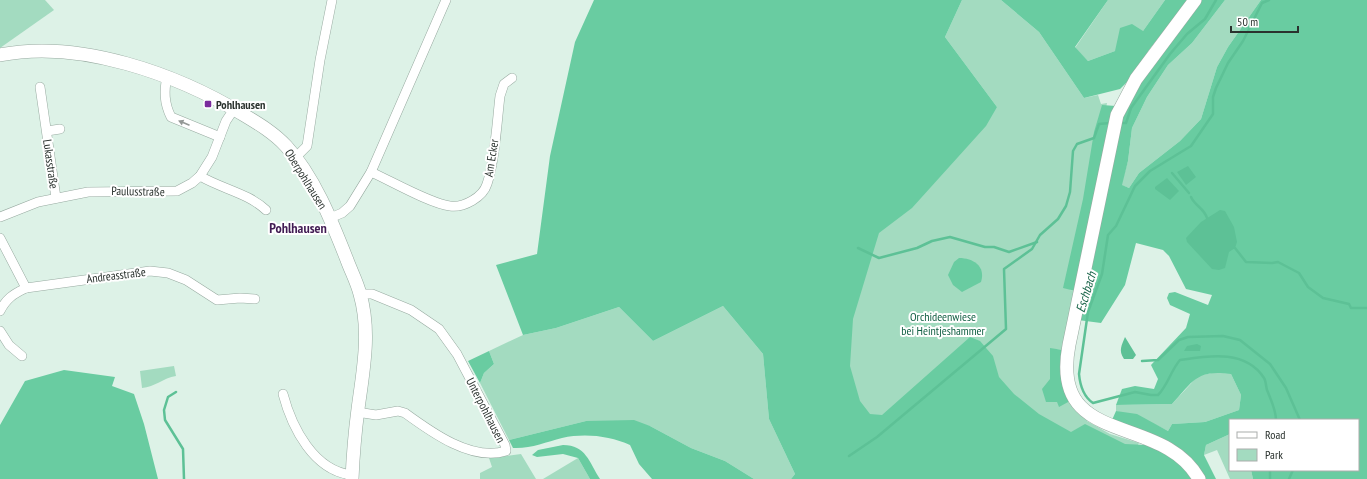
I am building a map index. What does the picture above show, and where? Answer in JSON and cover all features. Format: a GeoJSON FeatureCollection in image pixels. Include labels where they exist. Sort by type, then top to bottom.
{"type":"FeatureCollection","features":[{"type":"Feature","properties":{"kind":"street"},"geometry":{"type":"LineString","coordinates":[[296,157],[307,146],[320,60],[332,0]]}},
{"type":"Feature","properties":{"kind":"street"},"geometry":{"type":"LineString","coordinates":[[330,218],[342,213],[350,206],[372,172],[446,0]]}},
{"type":"Feature","properties":{"kind":"street"},"geometry":{"type":"LineString","coordinates":[[1195,0],[1136,80],[1117,115],[1069,341],[1066,372],[1072,395],[1088,414],[1101,421],[1157,442],[1171,449],[1185,461],[1199,479]]}},
{"type":"Feature","properties":{"kind":"street","name":"Oberpohlhausen"},"geometry":{"type":"LineString","coordinates":[[0,55],[22,52],[68,53],[111,60],[168,76],[210,95],[278,138],[296,157],[319,196],[344,251],[360,294]]}},
{"type":"Feature","properties":{"kind":"street"},"geometry":{"type":"LineString","coordinates":[[168,76],[164,91],[167,109],[171,117],[220,138]]}},
{"type":"Feature","properties":{"kind":"street","name":"Am Ecker"},"geometry":{"type":"LineString","coordinates":[[372,172],[434,201],[450,206],[462,205],[472,200],[480,194],[487,185],[500,96],[504,84],[512,78]]}},
{"type":"Feature","properties":{"kind":"street","name":"Lukasstraße"},"geometry":{"type":"LineString","coordinates":[[40,86],[56,198]]}},
{"type":"Feature","properties":{"kind":"street","name":"Paulusstraße"},"geometry":{"type":"LineString","coordinates":[[0,217],[38,202],[56,198],[113,190],[177,191],[192,183],[200,176],[212,157],[226,121],[234,109]]}},
{"type":"Feature","properties":{"kind":"street","name":"Lukasstraße"},"geometry":{"type":"LineString","coordinates":[[47,131],[60,129]]}},
{"type":"Feature","properties":{"kind":"street"},"geometry":{"type":"LineString","coordinates":[[200,176],[212,184],[255,200],[266,210]]}},
{"type":"Feature","properties":{"kind":"street"},"geometry":{"type":"LineString","coordinates":[[0,238],[26,288],[14,294],[6,301],[0,311]]}},
{"type":"Feature","properties":{"kind":"street","name":"Andreasstraße"},"geometry":{"type":"LineString","coordinates":[[26,288],[150,271],[168,273],[186,280],[217,300],[240,298],[255,299]]}},
{"type":"Feature","properties":{"kind":"street"},"geometry":{"type":"LineString","coordinates":[[283,394],[296,431],[309,449],[337,473],[352,477],[358,412],[366,353],[365,326],[360,294]]}},
{"type":"Feature","properties":{"kind":"street","name":"Unterpohlhausen"},"geometry":{"type":"LineString","coordinates":[[358,412],[376,415],[398,411],[405,413],[446,441],[492,454],[506,451],[505,445],[457,354],[438,329],[411,310],[372,294],[360,294]]}},
{"type":"Feature","properties":{"kind":"street"},"geometry":{"type":"LineString","coordinates":[[0,331],[9,345],[22,356]]}},
{"type":"Feature","properties":{"kind":"green space"},"geometry":{"type":"Polygon","coordinates":[[[0,0],[45,0],[54,10],[0,48],[0,0]]]}},
{"type":"Feature","properties":{"kind":"green space","name":"Orchideenwiese bei Heintjeshammer"},"geometry":{"type":"Polygon","coordinates":[[[962,0],[1001,0],[1039,32],[1084,98],[1098,95],[1101,104],[1107,103],[1070,290],[1075,291],[1063,350],[1055,349],[1059,384],[1070,401],[1088,419],[1087,421],[1110,434],[1139,443],[1138,445],[869,479],[864,430],[627,184],[997,107],[945,37],[962,0]]]}},
{"type":"Feature","properties":{"kind":"green space"},"geometry":{"type":"Polygon","coordinates":[[[1108,0],[1165,0],[1143,31],[1115,51],[1088,61],[1075,48],[1108,0]]]}},
{"type":"Feature","properties":{"kind":"green space"},"geometry":{"type":"Polygon","coordinates":[[[1225,0],[1261,0],[1228,47],[1217,67],[1201,119],[1180,141],[1139,173],[1129,188],[1121,185],[1128,161],[1132,128],[1147,97],[1168,65],[1192,43],[1225,0]]]}},
{"type":"Feature","properties":{"kind":"green space"},"geometry":{"type":"Polygon","coordinates":[[[723,306],[763,354],[769,419],[795,474],[791,479],[754,479],[725,461],[691,448],[650,426],[586,421],[509,440],[480,383],[484,373],[494,364],[489,351],[523,335],[556,328],[619,307],[653,341],[723,306]]]}},
{"type":"Feature","properties":{"kind":"green space"},"geometry":{"type":"Polygon","coordinates":[[[174,366],[176,376],[142,388],[140,371],[174,366]]]}},
{"type":"Feature","properties":{"kind":"green space"},"geometry":{"type":"Polygon","coordinates":[[[1216,372],[1231,374],[1241,395],[1239,410],[1205,422],[1172,424],[1168,431],[1156,425],[1116,411],[1116,405],[1172,404],[1198,376],[1216,372]]]}},
{"type":"Feature","properties":{"kind":"green space"},"geometry":{"type":"Polygon","coordinates":[[[1229,434],[1229,471],[1251,471],[1253,479],[1230,479],[1217,450],[1204,455],[1206,445],[1229,434]]]}},
{"type":"Feature","properties":{"kind":"green space"},"geometry":{"type":"Polygon","coordinates":[[[521,454],[536,479],[480,479],[480,473],[492,467],[489,458],[521,454]]]}},
{"type":"Feature","properties":{"kind":"green space"},"geometry":{"type":"Polygon","coordinates":[[[578,458],[590,479],[543,479],[578,458]]]}},
{"type":"Feature","properties":{"kind":"shaded area"},"geometry":{"type":"Polygon","coordinates":[[[594,0],[962,0],[945,37],[997,107],[986,126],[912,208],[879,233],[853,319],[850,366],[860,401],[870,414],[882,415],[970,337],[980,341],[993,356],[999,377],[1014,394],[1039,414],[1071,432],[1085,424],[1125,444],[1146,445],[1175,458],[1192,479],[791,479],[795,474],[769,419],[763,354],[723,306],[653,341],[619,307],[556,328],[523,335],[496,265],[537,254],[550,156],[575,42],[594,0]]]}},
{"type":"Feature","properties":{"kind":"shaded area"},"geometry":{"type":"Polygon","coordinates":[[[1001,0],[1108,0],[1075,47],[1088,61],[1115,51],[1120,28],[1132,24],[1143,31],[1165,0],[1188,0],[1149,50],[1130,79],[1120,89],[1084,98],[1039,32],[1001,0]]]}},
{"type":"Feature","properties":{"kind":"shaded area"},"geometry":{"type":"Polygon","coordinates":[[[1201,0],[1225,0],[1192,43],[1168,65],[1147,97],[1132,128],[1128,161],[1122,185],[1129,188],[1139,173],[1180,141],[1201,119],[1217,67],[1228,47],[1261,0],[1367,0],[1367,479],[1253,479],[1251,471],[1359,471],[1359,419],[1229,419],[1229,434],[1206,445],[1204,455],[1216,479],[1206,479],[1198,466],[1178,447],[1152,434],[1112,420],[1116,411],[1137,414],[1168,431],[1172,424],[1205,422],[1239,410],[1241,395],[1231,374],[1210,373],[1197,378],[1172,404],[1116,405],[1122,389],[1135,386],[1154,389],[1158,379],[1151,365],[1186,328],[1190,314],[1170,305],[1167,298],[1169,293],[1175,292],[1208,305],[1212,295],[1186,289],[1169,256],[1163,250],[1136,243],[1125,285],[1101,323],[1078,320],[1114,142],[1129,99],[1201,0]]]}},
{"type":"Feature","properties":{"kind":"shaded area"},"geometry":{"type":"Polygon","coordinates":[[[1102,105],[1116,106],[1075,291],[1063,288],[1083,199],[1094,132],[1102,105]]]}},
{"type":"Feature","properties":{"kind":"shaded area"},"geometry":{"type":"Polygon","coordinates":[[[1188,166],[1196,177],[1186,185],[1177,172],[1188,166]]]}},
{"type":"Feature","properties":{"kind":"shaded area"},"geometry":{"type":"Polygon","coordinates":[[[1167,178],[1179,191],[1170,200],[1155,189],[1155,187],[1167,178]]]}},
{"type":"Feature","properties":{"kind":"shaded area"},"geometry":{"type":"Polygon","coordinates":[[[1220,210],[1225,211],[1234,227],[1237,242],[1235,248],[1229,252],[1225,268],[1219,270],[1212,269],[1187,242],[1186,238],[1201,222],[1220,210]]]}},
{"type":"Feature","properties":{"kind":"shaded area"},"geometry":{"type":"Polygon","coordinates":[[[959,258],[973,261],[980,267],[982,272],[981,282],[962,292],[953,285],[948,275],[954,262],[959,258]]]}},
{"type":"Feature","properties":{"kind":"shaded area"},"geometry":{"type":"Polygon","coordinates":[[[1125,337],[1136,355],[1133,359],[1124,359],[1122,356],[1121,348],[1125,337]]]}},
{"type":"Feature","properties":{"kind":"shaded area"},"geometry":{"type":"Polygon","coordinates":[[[1197,344],[1201,346],[1200,351],[1184,351],[1187,346],[1197,344]]]}},
{"type":"Feature","properties":{"kind":"shaded area"},"geometry":{"type":"Polygon","coordinates":[[[1050,348],[1063,350],[1063,381],[1070,401],[1059,407],[1057,402],[1046,402],[1042,389],[1050,379],[1050,348]]]}},
{"type":"Feature","properties":{"kind":"shaded area"},"geometry":{"type":"Polygon","coordinates":[[[489,351],[494,364],[484,373],[480,383],[468,361],[489,351]]]}},
{"type":"Feature","properties":{"kind":"shaded area"},"geometry":{"type":"Polygon","coordinates":[[[64,370],[115,377],[112,386],[134,394],[144,424],[158,479],[0,479],[0,425],[25,381],[64,370]]]}},
{"type":"Feature","properties":{"kind":"shaded area"},"geometry":{"type":"Polygon","coordinates":[[[634,420],[650,426],[691,448],[725,461],[754,479],[652,479],[639,464],[630,445],[614,439],[597,436],[571,436],[519,448],[513,448],[509,440],[586,421],[634,420]]]}},
{"type":"Feature","properties":{"kind":"shaded area"},"geometry":{"type":"Polygon","coordinates":[[[563,445],[571,446],[582,451],[590,461],[600,479],[590,479],[578,458],[563,454],[537,457],[532,455],[538,450],[563,445]]]}},
{"type":"Feature","properties":{"kind":"waterway"},"geometry":{"type":"LineString","coordinates":[[1120,123],[1126,123],[1131,108],[1170,54],[1187,34],[1205,19],[1216,0]]}},
{"type":"Feature","properties":{"kind":"waterway","name":"Eschbach"},"geometry":{"type":"LineString","coordinates":[[1269,0],[1262,3],[1243,41],[1228,63],[1213,97],[1213,114],[1191,146],[1150,171],[1135,186],[1116,226],[1108,235],[1102,274],[1088,312],[1079,374],[1083,390],[1093,403],[1135,392],[1158,395],[1180,360],[1214,356],[1236,359],[1247,362],[1264,378],[1276,419]]}},
{"type":"Feature","properties":{"kind":"waterway"},"geometry":{"type":"LineString","coordinates":[[849,456],[877,437],[1006,329],[1004,269],[1032,249],[1040,235],[1058,219],[1066,206],[1070,192],[1073,151],[1077,144],[1094,138],[1099,124],[1110,123]]}},
{"type":"Feature","properties":{"kind":"waterway"},"geometry":{"type":"LineString","coordinates":[[1172,173],[1189,193]]}},
{"type":"Feature","properties":{"kind":"waterway"},"geometry":{"type":"LineString","coordinates":[[1191,197],[1204,212],[1207,218]]}},
{"type":"Feature","properties":{"kind":"waterway"},"geometry":{"type":"LineString","coordinates":[[858,248],[879,258],[917,248],[932,241],[950,237],[1009,252],[1037,242]]}},
{"type":"Feature","properties":{"kind":"waterway"},"geometry":{"type":"LineString","coordinates":[[1235,248],[1246,262],[1278,262],[1299,273],[1308,287],[1323,298],[1349,304],[1351,308],[1367,308]]}},
{"type":"Feature","properties":{"kind":"waterway"},"geometry":{"type":"LineString","coordinates":[[1142,361],[1158,360],[1179,340],[1188,337],[1223,336],[1240,340],[1270,364],[1286,388],[1300,419]]}},
{"type":"Feature","properties":{"kind":"waterway"},"geometry":{"type":"LineString","coordinates":[[176,392],[168,397],[164,410],[165,420],[183,449],[184,479]]}},
{"type":"Feature","properties":{"kind":"waterway","name":"Eschbach"},"geometry":{"type":"LineString","coordinates":[[1270,471],[1270,479]]}},
{"type":"Feature","properties":{"kind":"waterway"},"geometry":{"type":"LineString","coordinates":[[1289,479],[1293,471]]}},
{"type":"Feature","properties":{"kind":"place","name":"Pohlhausen"},"geometry":{"type":"Point","coordinates":[208,104]}},
{"type":"Feature","properties":{"kind":"district","name":"Pohlhausen"},"geometry":{"type":"Point","coordinates":[298,228]}}]}
